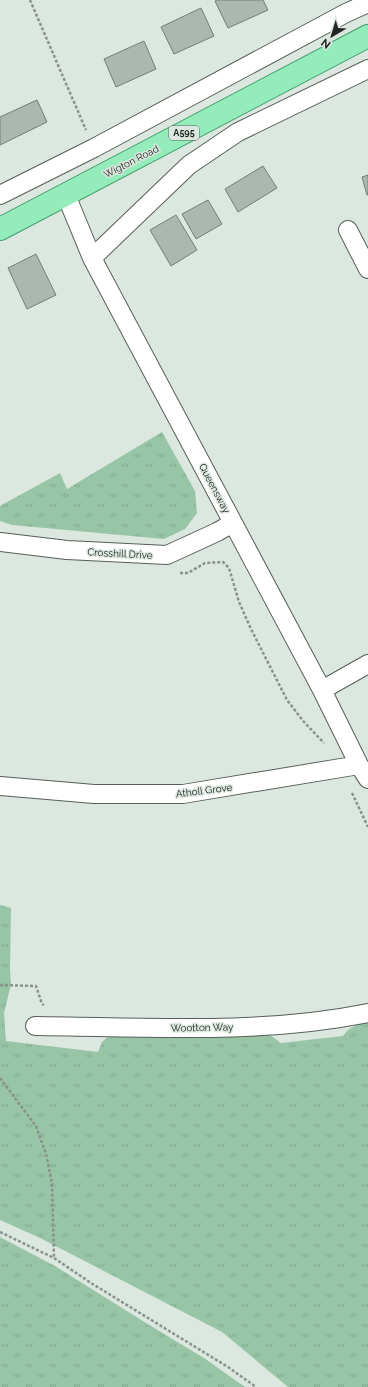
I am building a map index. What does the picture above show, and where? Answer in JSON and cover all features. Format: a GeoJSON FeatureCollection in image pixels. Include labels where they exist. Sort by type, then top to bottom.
{"type":"FeatureCollection","features":[{"type":"Feature","properties":{"kind":"main road","name":"Wigton Road"},"geometry":{"type":"LineString","coordinates":[[0,229],[368,36]]}},
{"type":"Feature","properties":{"kind":"street"},"geometry":{"type":"LineString","coordinates":[[0,195],[94,148],[346,13],[368,3]]}},
{"type":"Feature","properties":{"kind":"street"},"geometry":{"type":"LineString","coordinates":[[92,258],[189,165],[238,132],[368,69]]}},
{"type":"Feature","properties":{"kind":"street","name":"Queensway"},"geometry":{"type":"LineString","coordinates":[[66,194],[92,258],[322,690],[364,772]]}},
{"type":"Feature","properties":{"kind":"street"},"geometry":{"type":"LineString","coordinates":[[348,230],[368,269]]}},
{"type":"Feature","properties":{"kind":"street","name":"Crosshill Drive"},"geometry":{"type":"LineString","coordinates":[[0,542],[67,550],[167,555],[217,532],[233,522]]}},
{"type":"Feature","properties":{"kind":"street"},"geometry":{"type":"LineString","coordinates":[[322,690],[368,664]]}},
{"type":"Feature","properties":{"kind":"street","name":"Atholl Grove"},"geometry":{"type":"LineString","coordinates":[[0,786],[94,794],[183,794],[364,772]]}},
{"type":"Feature","properties":{"kind":"street","name":"Wootton Way"},"geometry":{"type":"LineString","coordinates":[[35,1026],[203,1028],[284,1025],[326,1021],[368,1013]]}},
{"type":"Feature","properties":{"kind":"path"},"geometry":{"type":"LineString","coordinates":[[30,0],[90,137]]}},
{"type":"Feature","properties":{"kind":"path"},"geometry":{"type":"LineString","coordinates":[[229,568],[239,602],[287,700],[304,722],[324,743]]}},
{"type":"Feature","properties":{"kind":"path"},"geometry":{"type":"LineString","coordinates":[[351,791],[368,827]]}},
{"type":"Feature","properties":{"kind":"path"},"geometry":{"type":"LineString","coordinates":[[0,1078],[36,1126],[46,1154],[52,1183],[54,1258]]}},
{"type":"Feature","properties":{"kind":"path"},"geometry":{"type":"LineString","coordinates":[[0,1232],[54,1258],[91,1283],[228,1367],[256,1387]]}},
{"type":"Feature","properties":{"kind":"green space"},"geometry":{"type":"Polygon","coordinates":[[[162,432],[195,491],[197,513],[185,529],[164,539],[12,525],[0,521],[0,506],[60,473],[67,489],[162,432]]]}},
{"type":"Feature","properties":{"kind":"green space"},"geometry":{"type":"Polygon","coordinates":[[[0,905],[11,908],[11,984],[4,1013],[6,1041],[98,1052],[102,1042],[111,1034],[270,1035],[281,1043],[343,1036],[354,1026],[368,1022],[368,1387],[288,1387],[222,1332],[40,1238],[0,1220],[0,905]]]}},
{"type":"Feature","properties":{"kind":"green space"},"geometry":{"type":"Polygon","coordinates":[[[0,1237],[55,1266],[204,1358],[245,1387],[0,1387],[0,1237]]]}},
{"type":"Feature","properties":{"kind":"building"},"geometry":{"type":"Polygon","coordinates":[[[263,0],[268,10],[228,28],[215,1],[263,0]]]}},
{"type":"Feature","properties":{"kind":"building"},"geometry":{"type":"Polygon","coordinates":[[[201,8],[214,36],[174,54],[161,27],[201,8]]]}},
{"type":"Feature","properties":{"kind":"building"},"geometry":{"type":"Polygon","coordinates":[[[144,41],[156,69],[116,87],[104,59],[144,41]]]}},
{"type":"Feature","properties":{"kind":"building"},"geometry":{"type":"Polygon","coordinates":[[[37,100],[47,122],[0,145],[0,117],[37,100]]]}},
{"type":"Feature","properties":{"kind":"building"},"geometry":{"type":"Polygon","coordinates":[[[263,166],[277,188],[238,212],[225,189],[263,166]]]}},
{"type":"Feature","properties":{"kind":"building"},"geometry":{"type":"Polygon","coordinates":[[[368,175],[368,195],[367,195],[362,177],[368,175]]]}},
{"type":"Feature","properties":{"kind":"building"},"geometry":{"type":"Polygon","coordinates":[[[208,200],[222,224],[196,239],[182,214],[208,200]]]}},
{"type":"Feature","properties":{"kind":"building"},"geometry":{"type":"Polygon","coordinates":[[[176,215],[197,250],[171,266],[150,230],[176,215]]]}},
{"type":"Feature","properties":{"kind":"building"},"geometry":{"type":"Polygon","coordinates":[[[36,254],[56,295],[27,309],[8,268],[36,254]]]}}]}
